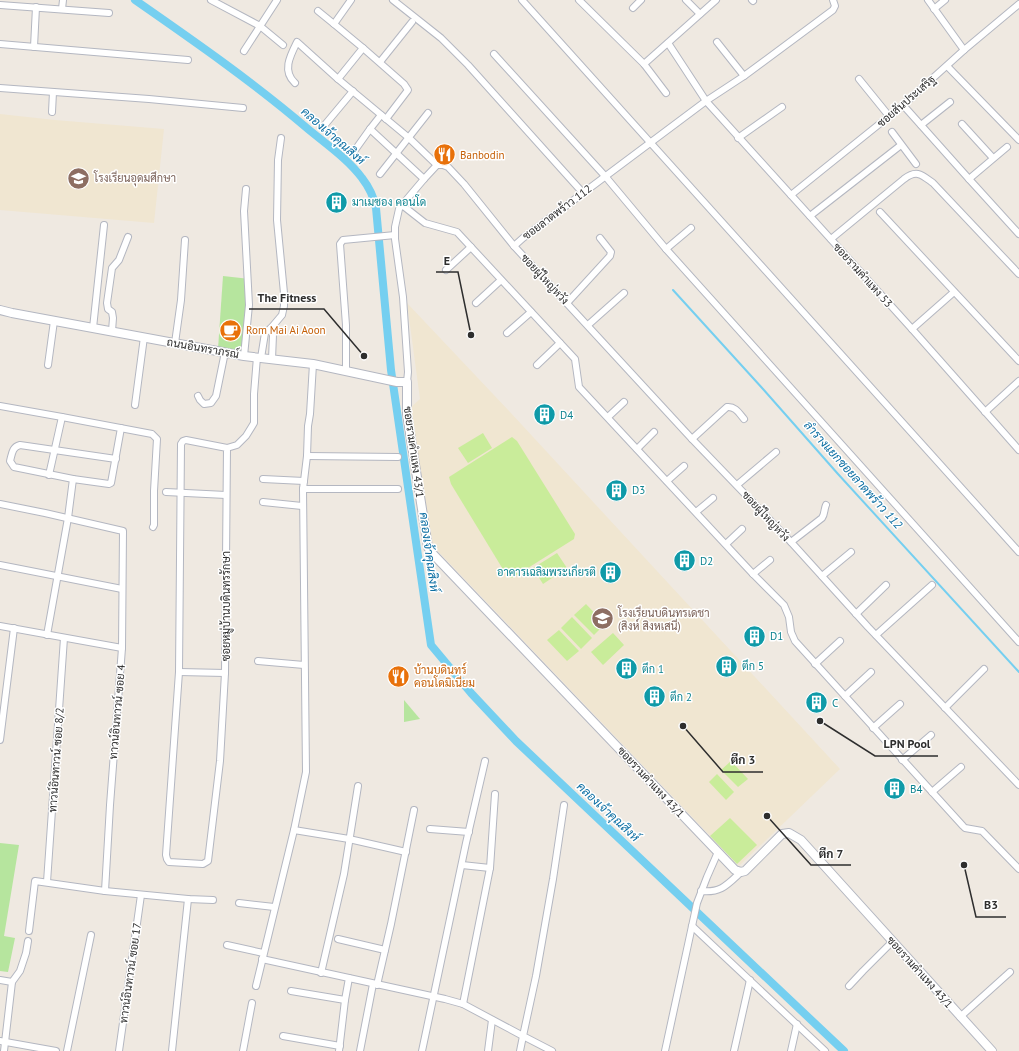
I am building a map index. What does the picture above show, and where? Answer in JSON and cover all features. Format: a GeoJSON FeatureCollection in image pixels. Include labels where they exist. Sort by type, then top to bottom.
{"type":"FeatureCollection","features":[{"type":"Feature","properties":{"kind":"street"},"geometry":{"type":"LineString","coordinates":[[62,8],[63,0]]}},
{"type":"Feature","properties":{"kind":"street"},"geometry":{"type":"LineString","coordinates":[[211,0],[260,26],[283,45]]}},
{"type":"Feature","properties":{"kind":"street"},"geometry":{"type":"LineString","coordinates":[[244,51],[277,0]]}},
{"type":"Feature","properties":{"kind":"street"},"geometry":{"type":"LineString","coordinates":[[334,24],[351,0]]}},
{"type":"Feature","properties":{"kind":"street"},"geometry":{"type":"LineString","coordinates":[[393,0],[436,33],[452,49],[583,192]]}},
{"type":"Feature","properties":{"kind":"street"},"geometry":{"type":"LineString","coordinates":[[522,0],[1019,552]]}},
{"type":"Feature","properties":{"kind":"street"},"geometry":{"type":"LineString","coordinates":[[579,0],[644,64],[666,93]]}},
{"type":"Feature","properties":{"kind":"street"},"geometry":{"type":"LineString","coordinates":[[633,8],[641,0]]}},
{"type":"Feature","properties":{"kind":"street"},"geometry":{"type":"LineString","coordinates":[[686,0],[700,14]]}},
{"type":"Feature","properties":{"kind":"street"},"geometry":{"type":"LineString","coordinates":[[644,64],[716,0]]}},
{"type":"Feature","properties":{"kind":"street","name":"ซอยลาดพร้าว 112"},"geometry":{"type":"LineString","coordinates":[[437,166],[443,165],[448,167],[459,178],[514,246],[583,192],[706,101],[744,76],[833,10],[835,6],[833,0]]}},
{"type":"Feature","properties":{"kind":"street"},"geometry":{"type":"LineString","coordinates":[[928,0],[964,50]]}},
{"type":"Feature","properties":{"kind":"street"},"geometry":{"type":"LineString","coordinates":[[934,9],[946,0]]}},
{"type":"Feature","properties":{"kind":"street"},"geometry":{"type":"LineString","coordinates":[[0,4],[109,13]]}},
{"type":"Feature","properties":{"kind":"street","name":"ซอยสันประเสริฐ"},"geometry":{"type":"LineString","coordinates":[[791,195],[903,105],[964,50],[1019,4]]}},
{"type":"Feature","properties":{"kind":"street"},"geometry":{"type":"LineString","coordinates":[[34,47],[36,7]]}},
{"type":"Feature","properties":{"kind":"street"},"geometry":{"type":"LineString","coordinates":[[318,11],[380,62],[404,84],[408,90],[370,129],[355,150]]}},
{"type":"Feature","properties":{"kind":"street"},"geometry":{"type":"LineString","coordinates":[[380,62],[412,22]]}},
{"type":"Feature","properties":{"kind":"street"},"geometry":{"type":"LineString","coordinates":[[295,83],[289,77],[287,71],[297,42],[338,79],[409,138],[437,166],[402,204],[399,209],[395,235],[403,297],[408,372],[407,382]]}},
{"type":"Feature","properties":{"kind":"street"},"geometry":{"type":"LineString","coordinates":[[717,42],[744,76]]}},
{"type":"Feature","properties":{"kind":"street","name":"ซอยรามคำแหง 53"},"geometry":{"type":"LineString","coordinates":[[668,43],[706,101],[1019,450]]}},
{"type":"Feature","properties":{"kind":"street"},"geometry":{"type":"LineString","coordinates":[[0,44],[188,60]]}},
{"type":"Feature","properties":{"kind":"street"},"geometry":{"type":"LineString","coordinates":[[338,79],[363,48]]}},
{"type":"Feature","properties":{"kind":"street"},"geometry":{"type":"LineString","coordinates":[[494,54],[605,176],[666,249],[1019,642]]}},
{"type":"Feature","properties":{"kind":"street"},"geometry":{"type":"LineString","coordinates":[[947,66],[1019,140]]}},
{"type":"Feature","properties":{"kind":"street"},"geometry":{"type":"LineString","coordinates":[[859,79],[889,116]]}},
{"type":"Feature","properties":{"kind":"street"},"geometry":{"type":"LineString","coordinates":[[0,88],[149,99],[243,108]]}},
{"type":"Feature","properties":{"kind":"street"},"geometry":{"type":"LineString","coordinates":[[323,127],[353,91]]}},
{"type":"Feature","properties":{"kind":"street"},"geometry":{"type":"LineString","coordinates":[[52,112],[53,92]]}},
{"type":"Feature","properties":{"kind":"street"},"geometry":{"type":"LineString","coordinates":[[921,125],[950,102]]}},
{"type":"Feature","properties":{"kind":"street"},"geometry":{"type":"LineString","coordinates":[[903,105],[1019,234]]}},
{"type":"Feature","properties":{"kind":"street"},"geometry":{"type":"LineString","coordinates":[[738,138],[782,108]]}},
{"type":"Feature","properties":{"kind":"street"},"geometry":{"type":"LineString","coordinates":[[380,174],[428,113]]}},
{"type":"Feature","properties":{"kind":"street"},"geometry":{"type":"LineString","coordinates":[[962,124],[993,158]]}},
{"type":"Feature","properties":{"kind":"street"},"geometry":{"type":"LineString","coordinates":[[370,129],[424,179]]}},
{"type":"Feature","properties":{"kind":"street"},"geometry":{"type":"LineString","coordinates":[[892,132],[916,164]]}},
{"type":"Feature","properties":{"kind":"street"},"geometry":{"type":"LineString","coordinates":[[225,673],[179,672],[182,493],[181,444],[186,440],[227,448],[237,445],[246,436],[254,423],[254,394],[259,357],[265,333],[282,315],[284,306],[277,220],[278,160],[281,138]]}},
{"type":"Feature","properties":{"kind":"street"},"geometry":{"type":"LineString","coordinates":[[810,216],[901,145]]}},
{"type":"Feature","properties":{"kind":"street"},"geometry":{"type":"LineString","coordinates":[[969,179],[1007,147]]}},
{"type":"Feature","properties":{"kind":"street"},"geometry":{"type":"LineString","coordinates":[[831,239],[904,179],[913,174],[920,174],[933,184],[1019,274]]}},
{"type":"Feature","properties":{"kind":"street"},"geometry":{"type":"LineString","coordinates":[[244,356],[249,305],[244,211],[246,189]]}},
{"type":"Feature","properties":{"kind":"street"},"geometry":{"type":"LineString","coordinates":[[402,204],[425,223],[457,232],[575,359],[579,387],[754,574],[784,604],[789,617],[791,632],[795,641],[963,826],[965,828],[982,831],[1019,869]]}},
{"type":"Feature","properties":{"kind":"street"},"geometry":{"type":"LineString","coordinates":[[880,212],[1019,361]]}},
{"type":"Feature","properties":{"kind":"street"},"geometry":{"type":"LineString","coordinates":[[92,328],[104,225]]}},
{"type":"Feature","properties":{"kind":"street"},"geometry":{"type":"LineString","coordinates":[[666,249],[691,228]]}},
{"type":"Feature","properties":{"kind":"street"},"geometry":{"type":"LineString","coordinates":[[346,371],[346,325],[340,244],[343,240],[395,235]]}},
{"type":"Feature","properties":{"kind":"street"},"geometry":{"type":"LineString","coordinates":[[112,331],[112,312],[108,309],[107,304],[112,268],[119,260],[128,236]]}},
{"type":"Feature","properties":{"kind":"street"},"geometry":{"type":"LineString","coordinates":[[567,303],[610,256],[611,252],[600,238]]}},
{"type":"Feature","properties":{"kind":"street"},"geometry":{"type":"LineString","coordinates":[[175,343],[181,300],[185,240]]}},
{"type":"Feature","properties":{"kind":"street","name":"ซอยผู้ใหญ่หวัง"},"geometry":{"type":"LineString","coordinates":[[514,246],[692,439],[791,542],[856,614],[1019,785]]}},
{"type":"Feature","properties":{"kind":"street"},"geometry":{"type":"LineString","coordinates":[[446,270],[471,247]]}},
{"type":"Feature","properties":{"kind":"street"},"geometry":{"type":"LineString","coordinates":[[476,303],[501,280]]}},
{"type":"Feature","properties":{"kind":"street"},"geometry":{"type":"LineString","coordinates":[[912,329],[954,292]]}},
{"type":"Feature","properties":{"kind":"street"},"geometry":{"type":"LineString","coordinates":[[588,325],[624,293]]}},
{"type":"Feature","properties":{"kind":"street","name":"ถนนอินทราภรณ์"},"geometry":{"type":"LineString","coordinates":[[0,310],[244,356],[313,364],[397,382],[407,382]]}},
{"type":"Feature","properties":{"kind":"street"},"geometry":{"type":"LineString","coordinates":[[507,333],[531,312]]}},
{"type":"Feature","properties":{"kind":"street"},"geometry":{"type":"LineString","coordinates":[[48,365],[54,321]]}},
{"type":"Feature","properties":{"kind":"street"},"geometry":{"type":"LineString","coordinates":[[271,328],[273,335],[272,359]]}},
{"type":"Feature","properties":{"kind":"street"},"geometry":{"type":"LineString","coordinates":[[134,405],[144,337]]}},
{"type":"Feature","properties":{"kind":"street"},"geometry":{"type":"LineString","coordinates":[[537,365],[560,343]]}},
{"type":"Feature","properties":{"kind":"street"},"geometry":{"type":"LineString","coordinates":[[198,396],[204,404],[211,403],[216,396],[225,352]]}},
{"type":"Feature","properties":{"kind":"street"},"geometry":{"type":"LineString","coordinates":[[256,986],[274,907],[294,830],[306,772],[302,506],[313,364]]}},
{"type":"Feature","properties":{"kind":"street"},"geometry":{"type":"LineString","coordinates":[[985,412],[1019,381]]}},
{"type":"Feature","properties":{"kind":"street","name":"ซอยรามคำแหง 43/1"},"geometry":{"type":"LineString","coordinates":[[407,382],[407,414],[428,547],[430,550],[735,870],[741,872],[750,867],[782,834],[789,833],[801,840],[992,1051]]}},
{"type":"Feature","properties":{"kind":"street"},"geometry":{"type":"LineString","coordinates":[[608,417],[624,402]]}},
{"type":"Feature","properties":{"kind":"street"},"geometry":{"type":"LineString","coordinates":[[0,406],[152,434],[157,439],[153,527]]}},
{"type":"Feature","properties":{"kind":"street"},"geometry":{"type":"LineString","coordinates":[[692,439],[727,407],[731,407],[737,411],[744,419]]}},
{"type":"Feature","properties":{"kind":"street"},"geometry":{"type":"LineString","coordinates":[[49,475],[62,417]]}},
{"type":"Feature","properties":{"kind":"street"},"geometry":{"type":"LineString","coordinates":[[116,459],[20,444],[13,449],[10,461],[14,467],[49,475],[109,484],[112,481],[116,459],[121,428]]}},
{"type":"Feature","properties":{"kind":"street"},"geometry":{"type":"LineString","coordinates":[[637,449],[654,432]]}},
{"type":"Feature","properties":{"kind":"street","name":"ซอยหมู่บ้านบดินทรรักษา"},"geometry":{"type":"LineString","coordinates":[[179,672],[166,859],[169,862],[203,864],[208,861],[220,761],[225,673],[227,448]]}},
{"type":"Feature","properties":{"kind":"street"},"geometry":{"type":"LineString","coordinates":[[737,485],[776,452]]}},
{"type":"Feature","properties":{"kind":"street"},"geometry":{"type":"LineString","coordinates":[[307,456],[398,457]]}},
{"type":"Feature","properties":{"kind":"street"},"geometry":{"type":"LineString","coordinates":[[667,481],[684,466]]}},
{"type":"Feature","properties":{"kind":"street"},"geometry":{"type":"LineString","coordinates":[[47,635],[68,518],[73,479]]}},
{"type":"Feature","properties":{"kind":"street"},"geometry":{"type":"LineString","coordinates":[[262,479],[304,481]]}},
{"type":"Feature","properties":{"kind":"street"},"geometry":{"type":"LineString","coordinates":[[303,489],[398,489]]}},
{"type":"Feature","properties":{"kind":"street"},"geometry":{"type":"LineString","coordinates":[[166,492],[226,494]]}},
{"type":"Feature","properties":{"kind":"street"},"geometry":{"type":"LineString","coordinates":[[696,512],[713,498]]}},
{"type":"Feature","properties":{"kind":"street"},"geometry":{"type":"LineString","coordinates":[[263,502],[302,506]]}},
{"type":"Feature","properties":{"kind":"street"},"geometry":{"type":"LineString","coordinates":[[0,504],[68,518]]}},
{"type":"Feature","properties":{"kind":"street"},"geometry":{"type":"LineString","coordinates":[[791,542],[822,518],[826,505]]}},
{"type":"Feature","properties":{"kind":"street","name":"ทาวน์อินทาวน์ ซอย 4"},"geometry":{"type":"LineString","coordinates":[[68,518],[124,531],[122,648],[105,892]]}},
{"type":"Feature","properties":{"kind":"street"},"geometry":{"type":"LineString","coordinates":[[726,544],[742,529]]}},
{"type":"Feature","properties":{"kind":"street"},"geometry":{"type":"LineString","coordinates":[[822,576],[851,552]]}},
{"type":"Feature","properties":{"kind":"street"},"geometry":{"type":"LineString","coordinates":[[754,574],[770,560]]}},
{"type":"Feature","properties":{"kind":"street"},"geometry":{"type":"LineString","coordinates":[[0,565],[122,589]]}},
{"type":"Feature","properties":{"kind":"street"},"geometry":{"type":"LineString","coordinates":[[856,614],[886,585]]}},
{"type":"Feature","properties":{"kind":"street"},"geometry":{"type":"LineString","coordinates":[[876,635],[932,585]]}},
{"type":"Feature","properties":{"kind":"street"},"geometry":{"type":"LineString","coordinates":[[0,626],[122,648]]}},
{"type":"Feature","properties":{"kind":"street"},"geometry":{"type":"LineString","coordinates":[[0,740],[14,628]]}},
{"type":"Feature","properties":{"kind":"street","name":"ทาวน์อินทาวน์ ซอย 8/2"},"geometry":{"type":"LineString","coordinates":[[47,882],[64,638]]}},
{"type":"Feature","properties":{"kind":"street"},"geometry":{"type":"LineString","coordinates":[[816,664],[840,641]]}},
{"type":"Feature","properties":{"kind":"street"},"geometry":{"type":"LineString","coordinates":[[258,661],[304,665]]}},
{"type":"Feature","properties":{"kind":"street"},"geometry":{"type":"LineString","coordinates":[[945,708],[984,669]]}},
{"type":"Feature","properties":{"kind":"street"},"geometry":{"type":"LineString","coordinates":[[845,696],[871,672]]}},
{"type":"Feature","properties":{"kind":"street"},"geometry":{"type":"LineString","coordinates":[[0,678],[8,680]]}},
{"type":"Feature","properties":{"kind":"street"},"geometry":{"type":"LineString","coordinates":[[873,728],[900,704]]}},
{"type":"Feature","properties":{"kind":"street"},"geometry":{"type":"LineString","coordinates":[[902,760],[931,735]]}},
{"type":"Feature","properties":{"kind":"street"},"geometry":{"type":"LineString","coordinates":[[422,1051],[485,761]]}},
{"type":"Feature","properties":{"kind":"street"},"geometry":{"type":"LineString","coordinates":[[932,792],[961,767]]}},
{"type":"Feature","properties":{"kind":"street"},"geometry":{"type":"LineString","coordinates":[[321,973],[344,874],[358,786]]}},
{"type":"Feature","properties":{"kind":"street"},"geometry":{"type":"LineString","coordinates":[[463,1004],[490,868],[495,794]]}},
{"type":"Feature","properties":{"kind":"street"},"geometry":{"type":"LineString","coordinates":[[520,1051],[540,954],[564,805]]}},
{"type":"Feature","properties":{"kind":"street"},"geometry":{"type":"LineString","coordinates":[[360,1051],[375,984],[391,924],[414,810]]}},
{"type":"Feature","properties":{"kind":"street"},"geometry":{"type":"LineString","coordinates":[[430,829],[469,832]]}},
{"type":"Feature","properties":{"kind":"street"},"geometry":{"type":"LineString","coordinates":[[294,830],[349,839],[406,852]]}},
{"type":"Feature","properties":{"kind":"street"},"geometry":{"type":"LineString","coordinates":[[665,1051],[697,904],[718,852]]}},
{"type":"Feature","properties":{"kind":"street"},"geometry":{"type":"LineString","coordinates":[[462,865],[490,868]]}},
{"type":"Feature","properties":{"kind":"street"},"geometry":{"type":"LineString","coordinates":[[701,891],[715,891],[723,888],[741,872]]}},
{"type":"Feature","properties":{"kind":"street"},"geometry":{"type":"LineString","coordinates":[[29,931],[35,881],[105,892],[213,900]]}},
{"type":"Feature","properties":{"kind":"street","name":"ทาวน์อินทาวน์ ซอย 17"},"geometry":{"type":"LineString","coordinates":[[119,1051],[141,895]]}},
{"type":"Feature","properties":{"kind":"street"},"geometry":{"type":"LineString","coordinates":[[172,1051],[188,899]]}},
{"type":"Feature","properties":{"kind":"street"},"geometry":{"type":"LineString","coordinates":[[239,903],[274,907]]}},
{"type":"Feature","properties":{"kind":"street"},"geometry":{"type":"LineString","coordinates":[[692,926],[825,1051]]}},
{"type":"Feature","properties":{"kind":"street"},"geometry":{"type":"LineString","coordinates":[[67,1051],[91,935]]}},
{"type":"Feature","properties":{"kind":"street"},"geometry":{"type":"LineString","coordinates":[[338,939],[385,950]]}},
{"type":"Feature","properties":{"kind":"street"},"geometry":{"type":"LineString","coordinates":[[4,1051],[2,1041],[12,982],[22,965],[26,954],[28,941]]}},
{"type":"Feature","properties":{"kind":"street"},"geometry":{"type":"LineString","coordinates":[[849,986],[892,942]]}},
{"type":"Feature","properties":{"kind":"street"},"geometry":{"type":"LineString","coordinates":[[227,946],[321,973],[463,1004],[552,1051]]}},
{"type":"Feature","properties":{"kind":"street"},"geometry":{"type":"LineString","coordinates":[[960,1017],[1010,972]]}},
{"type":"Feature","properties":{"kind":"street"},"geometry":{"type":"LineString","coordinates":[[283,1036],[340,1048],[349,978]]}},
{"type":"Feature","properties":{"kind":"street"},"geometry":{"type":"LineString","coordinates":[[0,980],[12,982]]}},
{"type":"Feature","properties":{"kind":"street"},"geometry":{"type":"LineString","coordinates":[[734,1051],[750,980]]}},
{"type":"Feature","properties":{"kind":"street"},"geometry":{"type":"LineString","coordinates":[[292,992],[345,1000]]}},
{"type":"Feature","properties":{"kind":"street"},"geometry":{"type":"LineString","coordinates":[[243,1051],[252,1003]]}},
{"type":"Feature","properties":{"kind":"street"},"geometry":{"type":"LineString","coordinates":[[488,1051],[492,1020]]}},
{"type":"Feature","properties":{"kind":"street"},"geometry":{"type":"LineString","coordinates":[[790,1051],[796,1024]]}},
{"type":"Feature","properties":{"kind":"street"},"geometry":{"type":"LineString","coordinates":[[2,1041],[56,1051]]}},
{"type":"Feature","properties":{"kind":"shaded area","name":"โรงเรียนอุดมศึกษา"},"geometry":{"type":"Polygon","coordinates":[[[0,114],[164,129],[154,223],[0,210],[0,114]]]}},
{"type":"Feature","properties":{"kind":"shaded area","name":"โรงเรียนบดินทรเดชา (สิงห์ สิงหเสนี)"},"geometry":{"type":"Polygon","coordinates":[[[407,303],[510,412],[840,769],[739,866],[433,546],[410,408],[420,399],[407,303]]]}},
{"type":"Feature","properties":{"kind":"green space"},"geometry":{"type":"Polygon","coordinates":[[[223,276],[250,279],[244,356],[218,349],[223,276]]]}},
{"type":"Feature","properties":{"kind":"green space"},"geometry":{"type":"Polygon","coordinates":[[[483,433],[492,448],[468,463],[458,448],[483,433]]]}},
{"type":"Feature","properties":{"kind":"green space"},"geometry":{"type":"Polygon","coordinates":[[[512,437],[517,441],[575,534],[574,539],[510,578],[504,571],[451,484],[449,477],[512,437]]]}},
{"type":"Feature","properties":{"kind":"green space"},"geometry":{"type":"Polygon","coordinates":[[[557,553],[567,568],[543,584],[533,568],[557,553]]]}},
{"type":"Feature","properties":{"kind":"green space"},"geometry":{"type":"Polygon","coordinates":[[[586,604],[605,624],[594,635],[574,615],[586,604]]]}},
{"type":"Feature","properties":{"kind":"green space"},"geometry":{"type":"Polygon","coordinates":[[[572,617],[592,638],[581,649],[561,628],[572,617]]]}},
{"type":"Feature","properties":{"kind":"green space"},"geometry":{"type":"Polygon","coordinates":[[[559,630],[579,651],[567,661],[547,640],[559,630]]]}},
{"type":"Feature","properties":{"kind":"green space"},"geometry":{"type":"Polygon","coordinates":[[[613,633],[624,645],[603,665],[591,652],[613,633]]]}},
{"type":"Feature","properties":{"kind":"green space"},"geometry":{"type":"Polygon","coordinates":[[[404,700],[420,719],[404,722],[404,700]]]}},
{"type":"Feature","properties":{"kind":"green space"},"geometry":{"type":"Polygon","coordinates":[[[731,761],[748,779],[738,787],[721,770],[731,761]]]}},
{"type":"Feature","properties":{"kind":"green space"},"geometry":{"type":"Polygon","coordinates":[[[717,774],[734,792],[726,800],[709,782],[717,774]]]}},
{"type":"Feature","properties":{"kind":"green space"},"geometry":{"type":"Polygon","coordinates":[[[730,818],[757,845],[737,864],[710,836],[730,818]]]}},
{"type":"Feature","properties":{"kind":"green space"},"geometry":{"type":"Polygon","coordinates":[[[0,843],[19,845],[4,936],[15,938],[8,972],[0,971],[0,843]]]}},
{"type":"Feature","properties":{"kind":"waterway","name":"คลองเจ้าคุณสิงห์"},"geometry":{"type":"LineString","coordinates":[[135,0],[223,62],[336,152],[350,164],[362,178],[371,193],[376,208],[391,370],[431,645],[471,693],[516,741],[844,1051]]}},
{"type":"Feature","properties":{"kind":"waterway","name":"ลำรางแยกซอยลาดพร้าว 112"},"geometry":{"type":"LineString","coordinates":[[673,290],[838,474],[1019,672]]}},
{"type":"Feature","properties":{"kind":"place","name":"Banbodin"},"geometry":{"type":"Point","coordinates":[444,155]}},
{"type":"Feature","properties":{"kind":"place","name":"โรงเรียนอุดมศึกษา"},"geometry":{"type":"Point","coordinates":[79,178]}},
{"type":"Feature","properties":{"kind":"place","name":"มาเมซอง คอนโด"},"geometry":{"type":"Point","coordinates":[336,202]}},
{"type":"Feature","properties":{"kind":"place","name":"Rom Mai Ai Aoon"},"geometry":{"type":"Point","coordinates":[231,330]}},
{"type":"Feature","properties":{"kind":"place","name":"E"},"geometry":{"type":"Point","coordinates":[471,335]}},
{"type":"Feature","properties":{"kind":"place","name":"The Fitness"},"geometry":{"type":"Point","coordinates":[364,356]}},
{"type":"Feature","properties":{"kind":"place","name":"D4"},"geometry":{"type":"Point","coordinates":[545,415]}},
{"type":"Feature","properties":{"kind":"place","name":"D3"},"geometry":{"type":"Point","coordinates":[616,490]}},
{"type":"Feature","properties":{"kind":"place","name":"D2"},"geometry":{"type":"Point","coordinates":[685,561]}},
{"type":"Feature","properties":{"kind":"place","name":"อาคารเฉลิมพระเกียรติ"},"geometry":{"type":"Point","coordinates":[611,572]}},
{"type":"Feature","properties":{"kind":"place","name":"โรงเรียนบดินทรเดชา (สิงห์ สิงหเสนี)"},"geometry":{"type":"Point","coordinates":[602,619]}},
{"type":"Feature","properties":{"kind":"place","name":"D1"},"geometry":{"type":"Point","coordinates":[754,636]}},
{"type":"Feature","properties":{"kind":"place","name":"ตึก 5"},"geometry":{"type":"Point","coordinates":[727,666]}},
{"type":"Feature","properties":{"kind":"place","name":"ตึก 1"},"geometry":{"type":"Point","coordinates":[627,669]}},
{"type":"Feature","properties":{"kind":"place","name":"บ้านบดินทร์ คอนโดมิเนียม"},"geometry":{"type":"Point","coordinates":[398,676]}},
{"type":"Feature","properties":{"kind":"place","name":"ตึก 2"},"geometry":{"type":"Point","coordinates":[655,697]}},
{"type":"Feature","properties":{"kind":"place","name":"C"},"geometry":{"type":"Point","coordinates":[817,703]}},
{"type":"Feature","properties":{"kind":"place","name":"LPN Pool"},"geometry":{"type":"Point","coordinates":[820,721]}},
{"type":"Feature","properties":{"kind":"place","name":"ตึก 3"},"geometry":{"type":"Point","coordinates":[683,726]}},
{"type":"Feature","properties":{"kind":"place","name":"B4"},"geometry":{"type":"Point","coordinates":[895,789]}},
{"type":"Feature","properties":{"kind":"place","name":"ตึก 7"},"geometry":{"type":"Point","coordinates":[767,816]}},
{"type":"Feature","properties":{"kind":"place","name":"B3"},"geometry":{"type":"Point","coordinates":[964,865]}}]}
